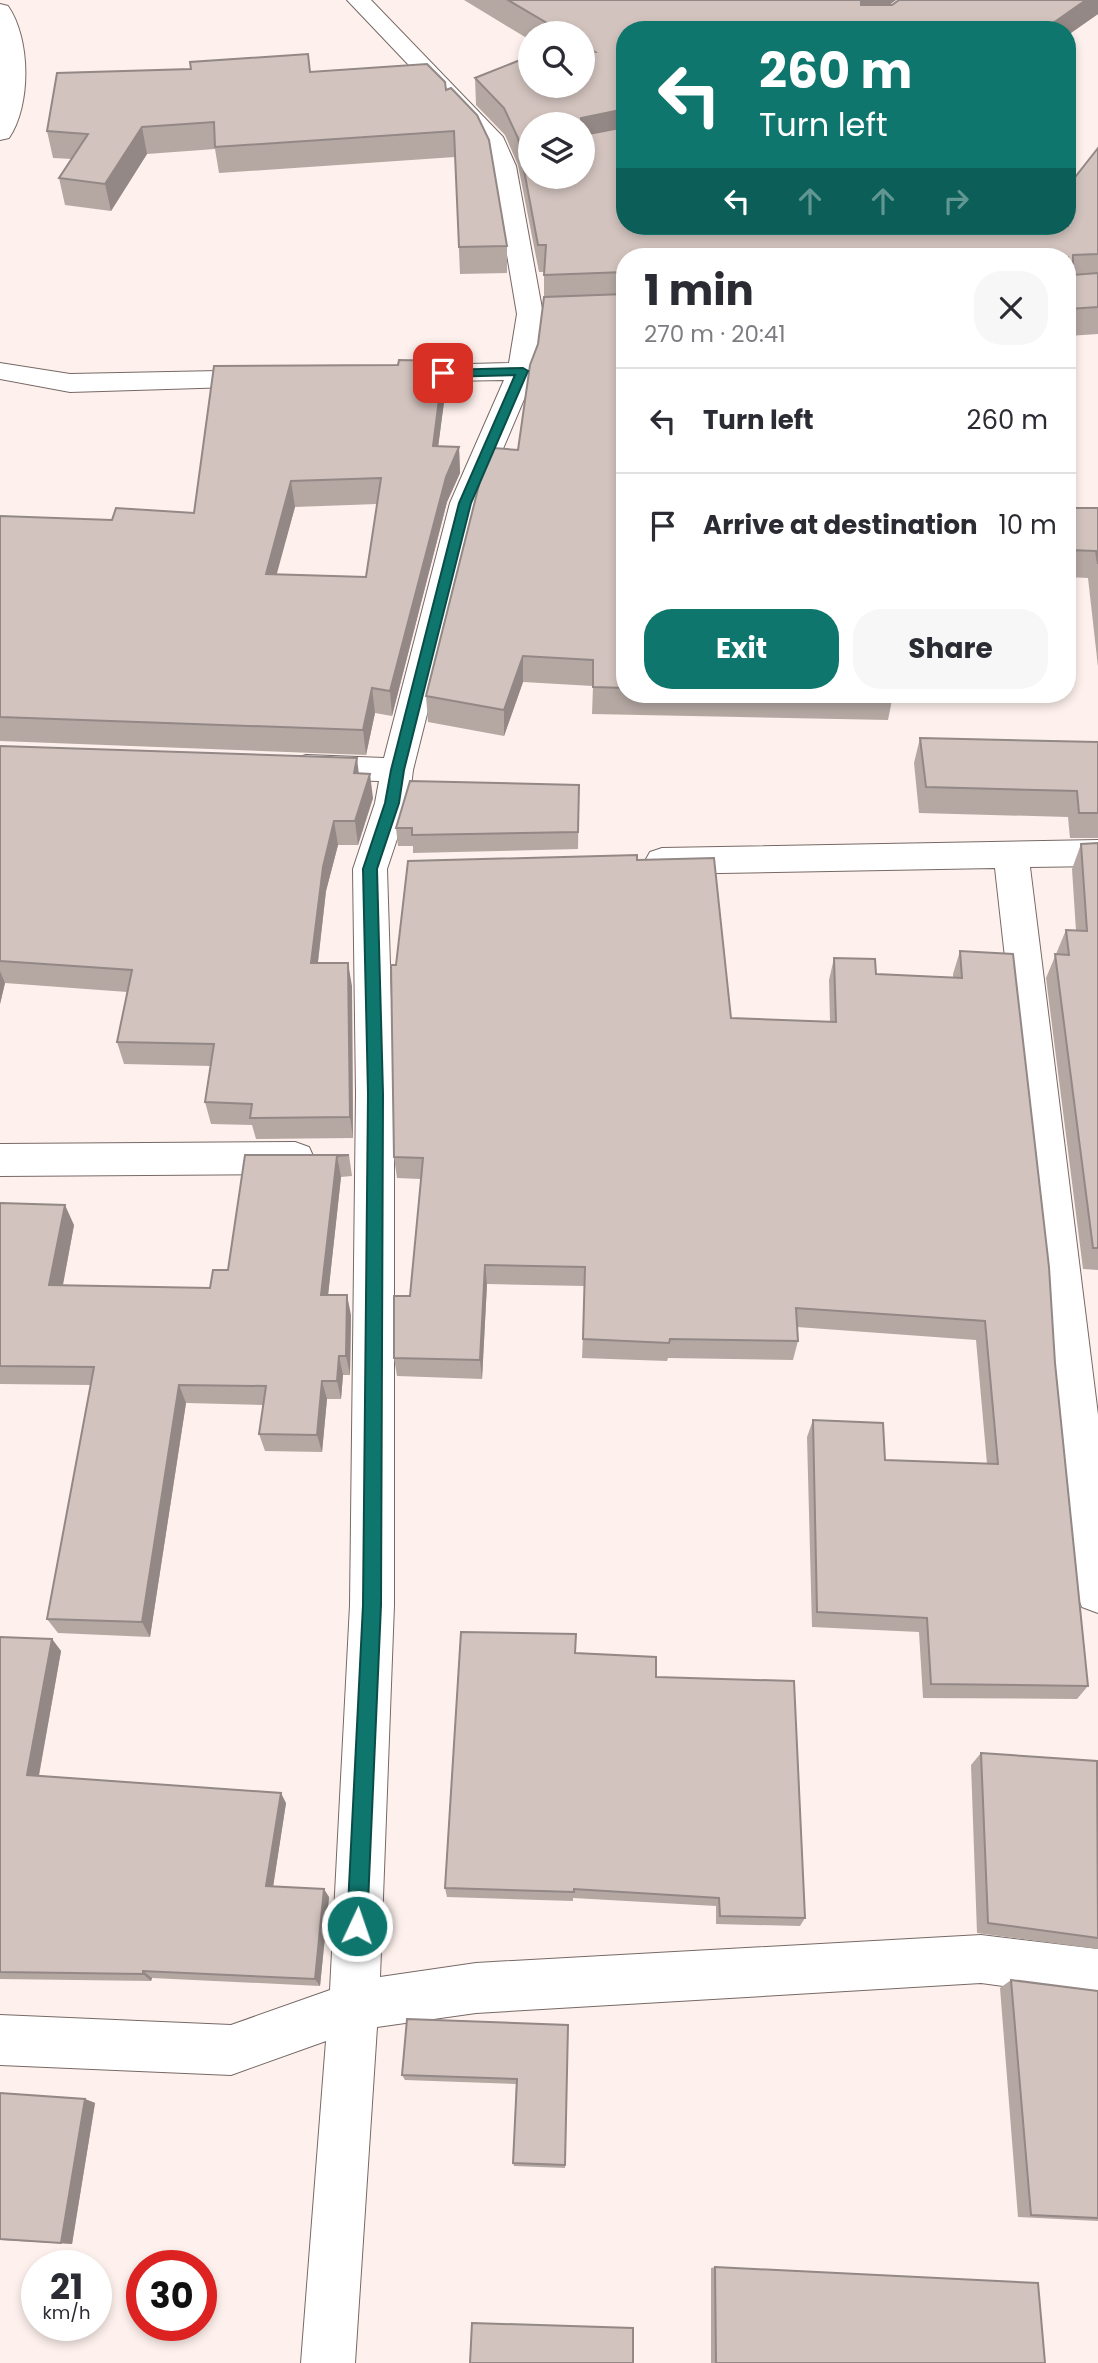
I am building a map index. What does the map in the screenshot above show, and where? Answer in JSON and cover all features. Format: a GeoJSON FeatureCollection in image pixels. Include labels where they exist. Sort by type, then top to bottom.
{"type":"FeatureCollection","features":[{"type":"Feature","properties":{"kind":"street"},"geometry":{"type":"LineString","coordinates":[[328,2363],[354,2006],[372,1605],[375,1157],[384,869],[397,770],[465,503],[523,371],[543,314],[517,164],[358,0]]}},
{"type":"Feature","properties":{"kind":"street"},"geometry":{"type":"LineString","coordinates":[[0,11],[10,39],[13,104],[8,124],[0,133]]}},
{"type":"Feature","properties":{"kind":"street"},"geometry":{"type":"LineString","coordinates":[[0,371],[70,383],[289,377]]}},
{"type":"Feature","properties":{"kind":"street"},"geometry":{"type":"LineString","coordinates":[[372,375],[523,371]]}},
{"type":"Feature","properties":{"kind":"street"},"geometry":{"type":"LineString","coordinates":[[274,766],[397,770]]}},
{"type":"Feature","properties":{"kind":"street"},"geometry":{"type":"LineString","coordinates":[[635,861],[1098,853]]}},
{"type":"Feature","properties":{"kind":"street"},"geometry":{"type":"LineString","coordinates":[[1011,854],[1092,1511],[1098,1592]]}},
{"type":"Feature","properties":{"kind":"street"},"geometry":{"type":"LineString","coordinates":[[0,1160],[375,1157]]}},
{"type":"Feature","properties":{"kind":"street"},"geometry":{"type":"LineString","coordinates":[[0,2040],[231,2050],[354,2006],[475,1988],[981,1959],[1064,1972],[1098,1974]]}},
{"type":"Feature","properties":{"kind":"building"},"geometry":{"type":"Polygon","coordinates":[[[508,0],[863,0],[861,5],[892,5],[899,0],[1086,0],[1056,21],[616,21],[616,111],[595,115],[595,112],[518,112],[518,138],[504,108],[475,78],[518,61],[518,98],[595,98],[595,21],[544,21],[508,0]]]}},
{"type":"Feature","properties":{"kind":"building"},"geometry":{"type":"Polygon","coordinates":[[[308,54],[310,72],[427,64],[445,82],[446,90],[451,88],[477,115],[489,140],[507,246],[459,247],[454,131],[215,147],[214,122],[142,127],[105,184],[59,178],[88,134],[47,131],[57,73],[191,69],[190,62],[308,54]]]}},
{"type":"Feature","properties":{"kind":"building"},"geometry":{"type":"Polygon","coordinates":[[[616,129],[616,235],[1076,235],[1076,176],[1098,148],[1098,254],[1076,255],[1076,248],[616,248],[616,272],[544,275],[546,245],[538,245],[528,189],[595,189],[595,133],[616,129]]]}},
{"type":"Feature","properties":{"kind":"building"},"geometry":{"type":"Polygon","coordinates":[[[1098,273],[1098,307],[1076,308],[1076,275],[1098,273]]]}},
{"type":"Feature","properties":{"kind":"building"},"geometry":{"type":"Polygon","coordinates":[[[616,294],[616,688],[593,687],[593,660],[523,656],[504,710],[426,696],[481,477],[494,448],[518,450],[530,365],[538,344],[544,297],[616,294]]]}},
{"type":"Feature","properties":{"kind":"building"},"geometry":{"type":"Polygon","coordinates":[[[399,360],[444,361],[433,446],[459,447],[446,477],[390,691],[372,688],[363,730],[0,717],[0,516],[112,520],[116,508],[194,513],[214,366],[398,365],[399,360]],[[381,478],[291,481],[266,574],[366,577],[381,478]]]}},
{"type":"Feature","properties":{"kind":"building"},"geometry":{"type":"Polygon","coordinates":[[[1076,508],[1098,508],[1098,564],[1096,551],[1076,550],[1076,508]]]}},
{"type":"Feature","properties":{"kind":"building"},"geometry":{"type":"Polygon","coordinates":[[[920,738],[1098,742],[1098,813],[1079,813],[1077,791],[926,787],[920,738]]]}},
{"type":"Feature","properties":{"kind":"building"},"geometry":{"type":"Polygon","coordinates":[[[0,746],[357,758],[354,773],[370,774],[355,821],[334,821],[323,867],[311,963],[348,963],[350,1117],[250,1118],[252,1104],[205,1102],[214,1044],[117,1042],[132,970],[0,961],[0,746]]]}},
{"type":"Feature","properties":{"kind":"building"},"geometry":{"type":"Polygon","coordinates":[[[410,781],[579,785],[578,832],[412,835],[412,828],[396,828],[410,781]]]}},
{"type":"Feature","properties":{"kind":"building"},"geometry":{"type":"Polygon","coordinates":[[[1098,843],[1098,1248],[1093,1248],[1055,954],[1069,955],[1066,930],[1087,931],[1081,844],[1098,843]]]}},
{"type":"Feature","properties":{"kind":"building"},"geometry":{"type":"Polygon","coordinates":[[[637,855],[637,860],[714,858],[731,1018],[836,1022],[834,958],[875,959],[876,974],[962,978],[960,951],[1013,954],[1049,1267],[1055,1363],[1088,1686],[931,1684],[927,1618],[817,1612],[813,1420],[883,1423],[885,1460],[998,1464],[985,1321],[796,1308],[798,1341],[670,1339],[669,1343],[583,1339],[585,1267],[485,1265],[480,1360],[394,1358],[394,1296],[410,1296],[423,1158],[394,1157],[391,965],[396,965],[408,861],[637,855]]]}},
{"type":"Feature","properties":{"kind":"building"},"geometry":{"type":"Polygon","coordinates":[[[245,1155],[349,1155],[337,1156],[321,1295],[347,1295],[346,1356],[339,1356],[337,1381],[322,1381],[317,1435],[259,1434],[266,1386],[179,1385],[142,1622],[47,1619],[94,1367],[0,1366],[0,1203],[65,1205],[49,1285],[210,1288],[213,1270],[228,1270],[245,1155]]]}},
{"type":"Feature","properties":{"kind":"building"},"geometry":{"type":"Polygon","coordinates":[[[461,1632],[576,1634],[575,1653],[656,1657],[656,1677],[794,1681],[805,1918],[720,1916],[719,1898],[574,1889],[574,1892],[445,1888],[461,1632]]]}},
{"type":"Feature","properties":{"kind":"building"},"geometry":{"type":"Polygon","coordinates":[[[0,1637],[52,1639],[27,1775],[281,1793],[266,1886],[324,1889],[315,1979],[143,1971],[143,1974],[0,1972],[0,1637]]]}},
{"type":"Feature","properties":{"kind":"building"},"geometry":{"type":"Polygon","coordinates":[[[981,1753],[1097,1761],[1098,1938],[988,1923],[981,1753]]]}},
{"type":"Feature","properties":{"kind":"building"},"geometry":{"type":"Polygon","coordinates":[[[1011,1980],[1098,1991],[1098,2218],[1031,2215],[1011,1980]]]}},
{"type":"Feature","properties":{"kind":"building"},"geometry":{"type":"Polygon","coordinates":[[[407,2019],[568,2025],[565,2165],[513,2163],[517,2079],[402,2075],[407,2019]]]}},
{"type":"Feature","properties":{"kind":"building"},"geometry":{"type":"Polygon","coordinates":[[[0,2093],[85,2099],[61,2243],[0,2239],[0,2093]]]}},
{"type":"Feature","properties":{"kind":"building"},"geometry":{"type":"Polygon","coordinates":[[[715,2267],[1038,2283],[1045,2363],[716,2363],[715,2267]]]}},
{"type":"Feature","properties":{"kind":"building"},"geometry":{"type":"Polygon","coordinates":[[[472,2323],[633,2328],[633,2363],[470,2363],[472,2323]]]}},
{"type":"Feature","properties":{"kind":"route"},"geometry":{"type":"LineString","coordinates":[[357,1926],[372,1605],[376,1094],[370,869],[392,803],[397,770],[465,503],[523,371],[443,373]]}}]}
